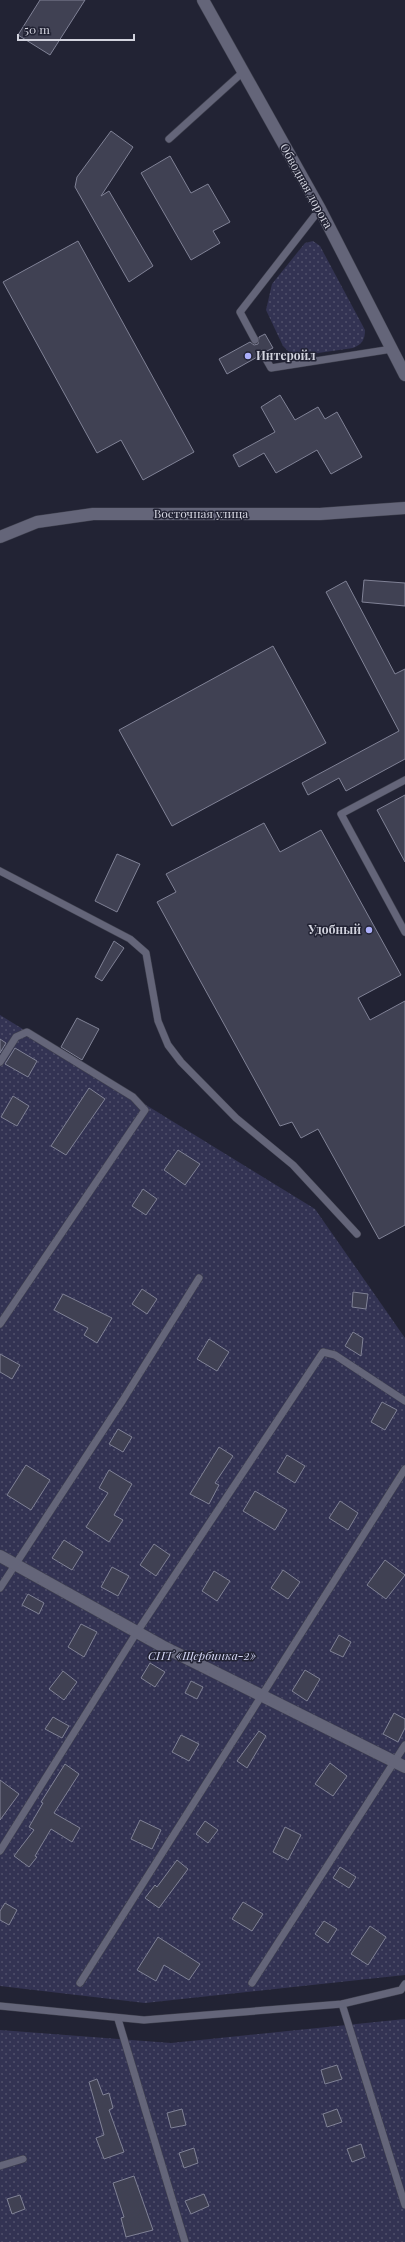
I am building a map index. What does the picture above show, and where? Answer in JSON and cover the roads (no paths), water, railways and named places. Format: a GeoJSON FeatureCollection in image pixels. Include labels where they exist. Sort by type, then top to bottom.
{"type":"FeatureCollection","features":[{"type":"Feature","properties":{"kind":"street","name":"Обводная дорога"},"geometry":{"type":"LineString","coordinates":[[203,0],[320,209],[405,375]]}},
{"type":"Feature","properties":{"kind":"street","name":"Восточная улица"},"geometry":{"type":"LineString","coordinates":[[0,537],[36,522],[93,514],[320,514],[405,508]]}},
{"type":"Feature","properties":{"kind":"street"},"geometry":{"type":"LineString","coordinates":[[0,1556],[137,1632],[262,1697],[400,1764]]}},
{"type":"Feature","properties":{"kind":"lane"},"geometry":{"type":"LineString","coordinates":[[169,139],[243,72]]}},
{"type":"Feature","properties":{"kind":"lane"},"geometry":{"type":"LineString","coordinates":[[255,340],[240,312],[320,209]]}},
{"type":"Feature","properties":{"kind":"lane"},"geometry":{"type":"LineString","coordinates":[[263,354],[270,368],[392,349]]}},
{"type":"Feature","properties":{"kind":"lane"},"geometry":{"type":"LineString","coordinates":[[405,780],[341,814],[405,932]]}},
{"type":"Feature","properties":{"kind":"lane"},"geometry":{"type":"LineString","coordinates":[[0,871],[130,939],[146,953],[158,1021],[168,1045],[181,1062],[236,1118],[293,1165],[358,1234]]}},
{"type":"Feature","properties":{"kind":"lane"},"geometry":{"type":"LineString","coordinates":[[0,1062],[16,1037],[27,1032],[133,1097],[145,1110],[0,1324]]}},
{"type":"Feature","properties":{"kind":"lane"},"geometry":{"type":"LineString","coordinates":[[0,1588],[199,1278]]}},
{"type":"Feature","properties":{"kind":"lane"},"geometry":{"type":"LineString","coordinates":[[0,1851],[137,1632],[323,1352],[335,1355],[405,1401]]}},
{"type":"Feature","properties":{"kind":"lane"},"geometry":{"type":"LineString","coordinates":[[80,1983],[405,1469]]}},
{"type":"Feature","properties":{"kind":"lane"},"geometry":{"type":"LineString","coordinates":[[252,1983],[400,1764],[405,1745]]}},
{"type":"Feature","properties":{"kind":"lane"},"geometry":{"type":"LineString","coordinates":[[0,2006],[118,2019],[144,2020],[342,2004],[401,1990],[405,1984]]}},
{"type":"Feature","properties":{"kind":"lane"},"geometry":{"type":"LineString","coordinates":[[342,2004],[405,2205]]}},
{"type":"Feature","properties":{"kind":"lane"},"geometry":{"type":"LineString","coordinates":[[118,2019],[185,2242]]}},
{"type":"Feature","properties":{"kind":"lane"},"geometry":{"type":"LineString","coordinates":[[0,2166],[23,2159]]}},
{"type":"Feature","properties":{"kind":"place","name":"Интеройл"},"geometry":{"type":"Point","coordinates":[248,356]}},
{"type":"Feature","properties":{"kind":"place","name":"Удобный"},"geometry":{"type":"Point","coordinates":[369,930]}},
{"type":"Feature","properties":{"kind":"park label","name":"СНТ «Щербинка-2»"},"geometry":{"type":"Point","coordinates":[202,1656]}}]}
